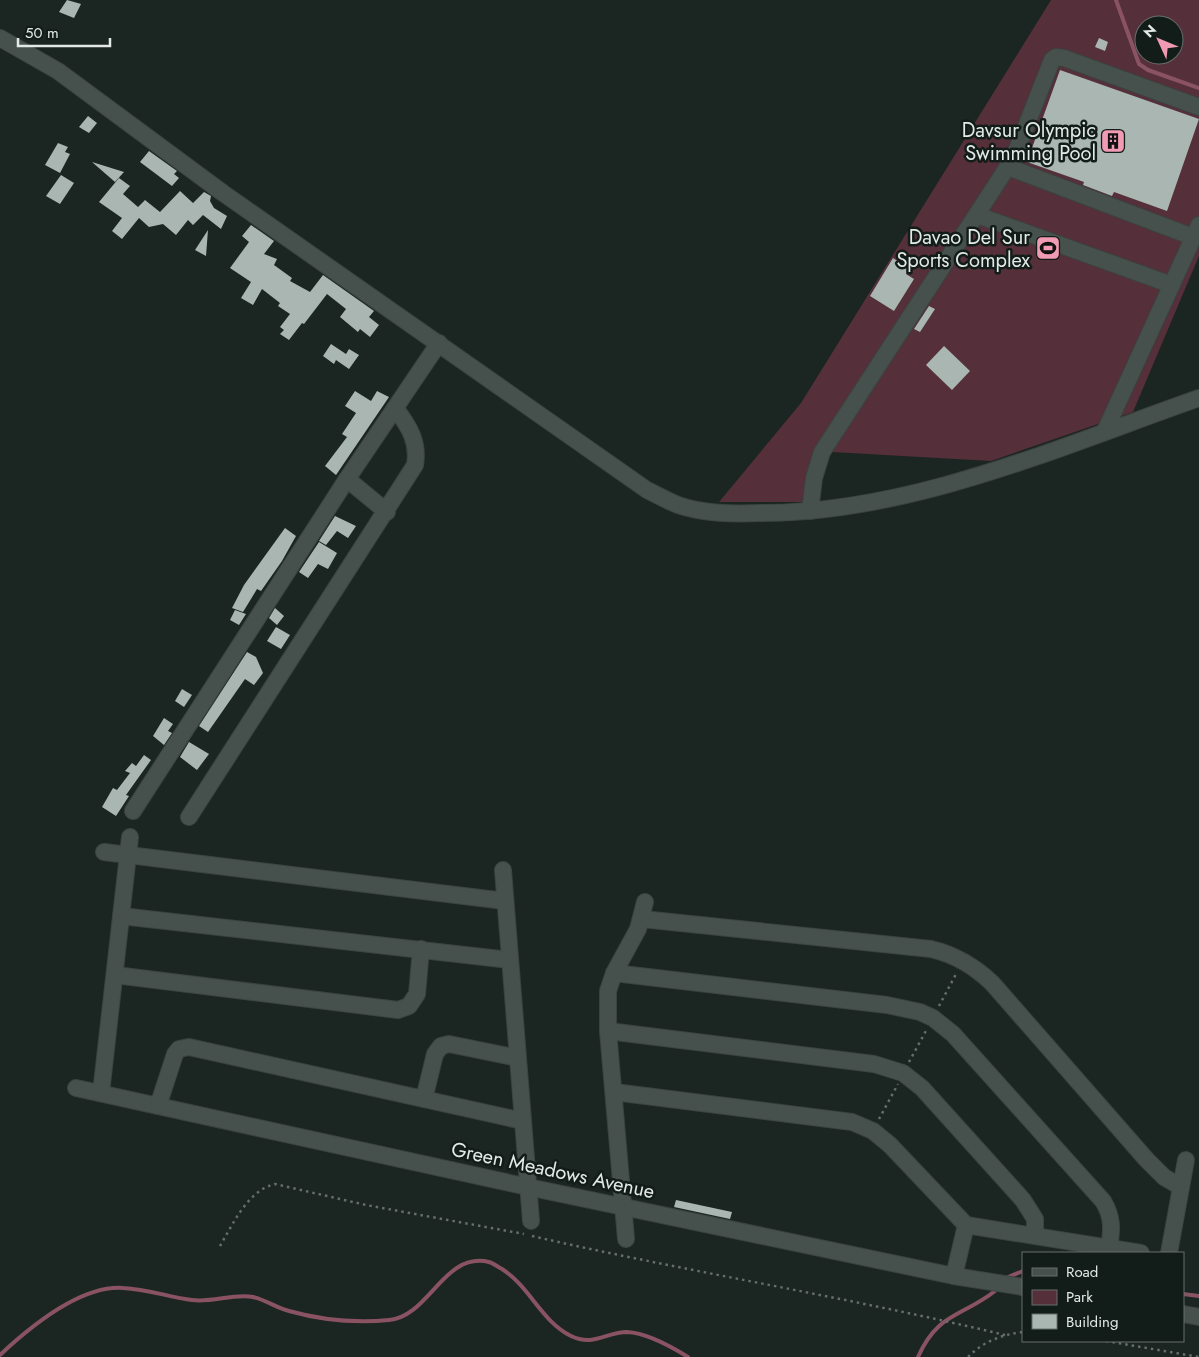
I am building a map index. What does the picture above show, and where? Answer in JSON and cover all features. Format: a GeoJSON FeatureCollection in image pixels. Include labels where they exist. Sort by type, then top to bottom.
{"type":"FeatureCollection","features":[{"type":"Feature","properties":{"kind":"street"},"geometry":{"type":"LineString","coordinates":[[0,38],[58,71],[223,193],[648,490],[678,505],[712,512],[810,511],[865,504],[916,493],[966,479],[1199,398]]}},
{"type":"Feature","properties":{"kind":"street"},"geometry":{"type":"LineString","coordinates":[[810,511],[814,478],[822,452],[1008,167],[1020,144],[1050,64],[1056,57],[1064,58],[1199,107]]}},
{"type":"Feature","properties":{"kind":"street"},"geometry":{"type":"LineString","coordinates":[[1008,167],[1196,231],[1106,431]]}},
{"type":"Feature","properties":{"kind":"street"},"geometry":{"type":"LineString","coordinates":[[977,215],[1172,285]]}},
{"type":"Feature","properties":{"kind":"street"},"geometry":{"type":"LineString","coordinates":[[133,811],[347,479],[439,343]]}},
{"type":"Feature","properties":{"kind":"street"},"geometry":{"type":"LineString","coordinates":[[189,816],[387,512],[415,465],[418,452],[410,428],[395,408]]}},
{"type":"Feature","properties":{"kind":"street"},"geometry":{"type":"LineString","coordinates":[[347,479],[387,512]]}},
{"type":"Feature","properties":{"kind":"street"},"geometry":{"type":"LineString","coordinates":[[101,1093],[130,837]]}},
{"type":"Feature","properties":{"kind":"street"},"geometry":{"type":"LineString","coordinates":[[104,852],[506,901]]}},
{"type":"Feature","properties":{"kind":"street"},"geometry":{"type":"LineString","coordinates":[[503,870],[531,1221]]}},
{"type":"Feature","properties":{"kind":"street"},"geometry":{"type":"LineString","coordinates":[[626,1239],[608,1031],[608,991],[614,973],[633,940],[642,919],[644,902]]}},
{"type":"Feature","properties":{"kind":"street"},"geometry":{"type":"LineString","coordinates":[[121,916],[510,960]]}},
{"type":"Feature","properties":{"kind":"street"},"geometry":{"type":"LineString","coordinates":[[642,919],[931,950],[963,960],[992,983],[1156,1170],[1172,1183],[1181,1187]]}},
{"type":"Feature","properties":{"kind":"street"},"geometry":{"type":"LineString","coordinates":[[114,975],[398,1010],[409,1006],[417,994],[421,950]]}},
{"type":"Feature","properties":{"kind":"street"},"geometry":{"type":"LineString","coordinates":[[614,973],[906,1007],[933,1018],[963,1043],[1103,1201],[1109,1211],[1112,1222],[1109,1248]]}},
{"type":"Feature","properties":{"kind":"street"},"geometry":{"type":"LineString","coordinates":[[608,1031],[874,1064],[903,1073],[932,1097],[1023,1200],[1035,1219],[1035,1236]]}},
{"type":"Feature","properties":{"kind":"street"},"geometry":{"type":"LineString","coordinates":[[424,1099],[435,1054],[445,1044],[518,1058]]}},
{"type":"Feature","properties":{"kind":"street"},"geometry":{"type":"LineString","coordinates":[[158,1106],[174,1054],[184,1047],[523,1121]]}},
{"type":"Feature","properties":{"kind":"street","name":"Green Meadows Avenue"},"geometry":{"type":"LineString","coordinates":[[76,1088],[528,1187],[954,1276],[1022,1287]]}},
{"type":"Feature","properties":{"kind":"street"},"geometry":{"type":"LineString","coordinates":[[614,1092],[842,1120],[872,1131],[897,1152],[966,1225],[1135,1252]]}},
{"type":"Feature","properties":{"kind":"street"},"geometry":{"type":"LineString","coordinates":[[1169,1252],[1186,1160]]}},
{"type":"Feature","properties":{"kind":"street"},"geometry":{"type":"LineString","coordinates":[[954,1276],[966,1225]]}},
{"type":"Feature","properties":{"kind":"street"},"geometry":{"type":"LineString","coordinates":[[1184,1314],[1199,1317]]}},
{"type":"Feature","properties":{"kind":"path"},"geometry":{"type":"LineString","coordinates":[[872,1131],[963,960]]}},
{"type":"Feature","properties":{"kind":"path"},"geometry":{"type":"LineString","coordinates":[[220,1246],[241,1211],[254,1195],[266,1186],[275,1184],[366,1205],[509,1230],[599,1251],[847,1300],[1004,1335]]}},
{"type":"Feature","properties":{"kind":"path"},"geometry":{"type":"LineString","coordinates":[[968,1357],[988,1341],[1004,1335],[1022,1332]]}},
{"type":"Feature","properties":{"kind":"path"},"geometry":{"type":"LineString","coordinates":[[1112,1342],[1199,1357]]}},
{"type":"Feature","properties":{"kind":"green space","name":"Davao Del Sur Sports Complex"},"geometry":{"type":"Polygon","coordinates":[[[1051,0],[1199,0],[1199,256],[1133,412],[991,461],[814,451],[809,465],[802,502],[719,502],[801,403],[1051,0]]]}},
{"type":"Feature","properties":{"kind":"building"},"geometry":{"type":"Polygon","coordinates":[[[67,0],[81,4],[74,18],[59,12],[67,0]]]}},
{"type":"Feature","properties":{"kind":"building"},"geometry":{"type":"Polygon","coordinates":[[[1099,38],[1108,42],[1105,51],[1095,47],[1099,38]]]}},
{"type":"Feature","properties":{"kind":"building","name":"Davsur Olympic Swimming Pool"},"geometry":{"type":"Polygon","coordinates":[[[1060,70],[1199,119],[1167,211],[1114,192],[1112,196],[1083,185],[1084,182],[1027,162],[1060,70]]]}},
{"type":"Feature","properties":{"kind":"building"},"geometry":{"type":"Polygon","coordinates":[[[88,116],[97,123],[89,133],[79,127],[88,116]]]}},
{"type":"Feature","properties":{"kind":"building"},"geometry":{"type":"Polygon","coordinates":[[[58,143],[68,147],[65,152],[70,154],[60,173],[45,165],[58,143]]]}},
{"type":"Feature","properties":{"kind":"building"},"geometry":{"type":"Polygon","coordinates":[[[149,151],[177,171],[174,174],[179,178],[172,186],[140,162],[149,151]]]}},
{"type":"Feature","properties":{"kind":"building"},"geometry":{"type":"Polygon","coordinates":[[[92,162],[124,172],[115,182],[92,162]]]}},
{"type":"Feature","properties":{"kind":"building"},"geometry":{"type":"Polygon","coordinates":[[[61,175],[74,183],[60,204],[46,196],[61,175]]]}},
{"type":"Feature","properties":{"kind":"building"},"geometry":{"type":"Polygon","coordinates":[[[119,178],[130,186],[123,194],[138,207],[145,200],[160,212],[180,191],[193,203],[204,192],[211,196],[210,201],[214,208],[227,216],[221,229],[203,215],[193,225],[188,220],[176,235],[163,224],[149,227],[139,218],[122,239],[112,231],[122,218],[99,202],[119,178]]]}},
{"type":"Feature","properties":{"kind":"building"},"geometry":{"type":"Polygon","coordinates":[[[251,225],[274,241],[264,254],[277,259],[274,265],[292,278],[290,281],[310,292],[323,275],[374,311],[369,317],[379,325],[370,337],[360,329],[358,332],[340,317],[346,309],[327,294],[289,340],[280,334],[284,330],[280,327],[290,314],[278,306],[280,303],[262,289],[253,305],[241,298],[251,282],[230,268],[249,242],[242,236],[251,225]]]}},
{"type":"Feature","properties":{"kind":"building"},"geometry":{"type":"Polygon","coordinates":[[[208,230],[206,256],[195,250],[208,230]]]}},
{"type":"Feature","properties":{"kind":"building"},"geometry":{"type":"Polygon","coordinates":[[[893,258],[909,269],[906,274],[914,279],[894,311],[870,296],[893,258]]]}},
{"type":"Feature","properties":{"kind":"building"},"geometry":{"type":"Polygon","coordinates":[[[929,306],[935,309],[920,332],[914,329],[929,306]]]}},
{"type":"Feature","properties":{"kind":"building"},"geometry":{"type":"Polygon","coordinates":[[[331,344],[346,354],[349,349],[359,355],[349,369],[336,360],[334,364],[323,356],[331,344]]]}},
{"type":"Feature","properties":{"kind":"building"},"geometry":{"type":"Polygon","coordinates":[[[944,346],[970,371],[952,390],[926,365],[944,346]]]}},
{"type":"Feature","properties":{"kind":"building"},"geometry":{"type":"Polygon","coordinates":[[[355,391],[371,401],[377,391],[389,397],[336,475],[325,466],[347,437],[342,434],[356,413],[345,406],[355,391]]]}},
{"type":"Feature","properties":{"kind":"building"},"geometry":{"type":"Polygon","coordinates":[[[335,516],[356,526],[348,538],[337,531],[326,545],[319,541],[335,516]]]}},
{"type":"Feature","properties":{"kind":"building"},"geometry":{"type":"Polygon","coordinates":[[[285,528],[296,536],[282,561],[261,591],[257,589],[243,612],[232,608],[244,585],[285,528]]]}},
{"type":"Feature","properties":{"kind":"building"},"geometry":{"type":"Polygon","coordinates":[[[319,542],[337,553],[328,569],[318,564],[308,578],[299,572],[319,542]]]}},
{"type":"Feature","properties":{"kind":"building"},"geometry":{"type":"Polygon","coordinates":[[[275,608],[284,616],[277,625],[269,618],[275,608]]]}},
{"type":"Feature","properties":{"kind":"building"},"geometry":{"type":"Polygon","coordinates":[[[235,610],[246,614],[239,625],[230,620],[235,610]]]}},
{"type":"Feature","properties":{"kind":"building"},"geometry":{"type":"Polygon","coordinates":[[[276,627],[290,635],[281,649],[267,641],[276,627]]]}},
{"type":"Feature","properties":{"kind":"building"},"geometry":{"type":"Polygon","coordinates":[[[247,652],[256,657],[263,673],[254,685],[245,679],[208,732],[199,726],[247,652]]]}},
{"type":"Feature","properties":{"kind":"building"},"geometry":{"type":"Polygon","coordinates":[[[182,689],[192,695],[184,707],[175,701],[182,689]]]}},
{"type":"Feature","properties":{"kind":"building"},"geometry":{"type":"Polygon","coordinates":[[[164,718],[173,724],[168,731],[172,733],[164,745],[153,736],[164,718]]]}},
{"type":"Feature","properties":{"kind":"building"},"geometry":{"type":"Polygon","coordinates":[[[189,742],[209,754],[197,770],[180,757],[189,742]]]}},
{"type":"Feature","properties":{"kind":"building"},"geometry":{"type":"Polygon","coordinates":[[[144,755],[151,760],[126,795],[129,796],[116,816],[102,807],[113,788],[117,790],[130,773],[125,771],[132,763],[136,766],[144,755]]]}},
{"type":"Feature","properties":{"kind":"building"},"geometry":{"type":"Polygon","coordinates":[[[676,1200],[732,1212],[730,1219],[674,1207],[676,1200]]]}},
{"type":"Feature","properties":{"kind":"waterway"},"geometry":{"type":"LineString","coordinates":[[1116,0],[1139,64],[1148,70],[1199,88]]}},
{"type":"Feature","properties":{"kind":"waterway"},"geometry":{"type":"LineString","coordinates":[[0,1355],[26,1332],[73,1300],[107,1289],[123,1288],[149,1291],[200,1301],[246,1296],[258,1298],[285,1310],[314,1317],[352,1321],[377,1321],[403,1316],[415,1308],[448,1275],[460,1266],[473,1261],[489,1262],[512,1276],[543,1313],[561,1330],[571,1336],[579,1339],[593,1340],[620,1333],[635,1333],[659,1341],[688,1357]]}},
{"type":"Feature","properties":{"kind":"waterway"},"geometry":{"type":"LineString","coordinates":[[1008,1277],[1022,1271]]}},
{"type":"Feature","properties":{"kind":"waterway"},"geometry":{"type":"LineString","coordinates":[[918,1357],[926,1342],[942,1323],[995,1291]]}},
{"type":"Feature","properties":{"kind":"waterway"},"geometry":{"type":"LineString","coordinates":[[1184,1294],[1199,1296]]}},
{"type":"Feature","properties":{"kind":"place","name":"Davsur Olympic Swimming Pool"},"geometry":{"type":"Point","coordinates":[1113,141]}},
{"type":"Feature","properties":{"kind":"place","name":"Davao Del Sur Sports Complex"},"geometry":{"type":"Point","coordinates":[1048,248]}}]}
